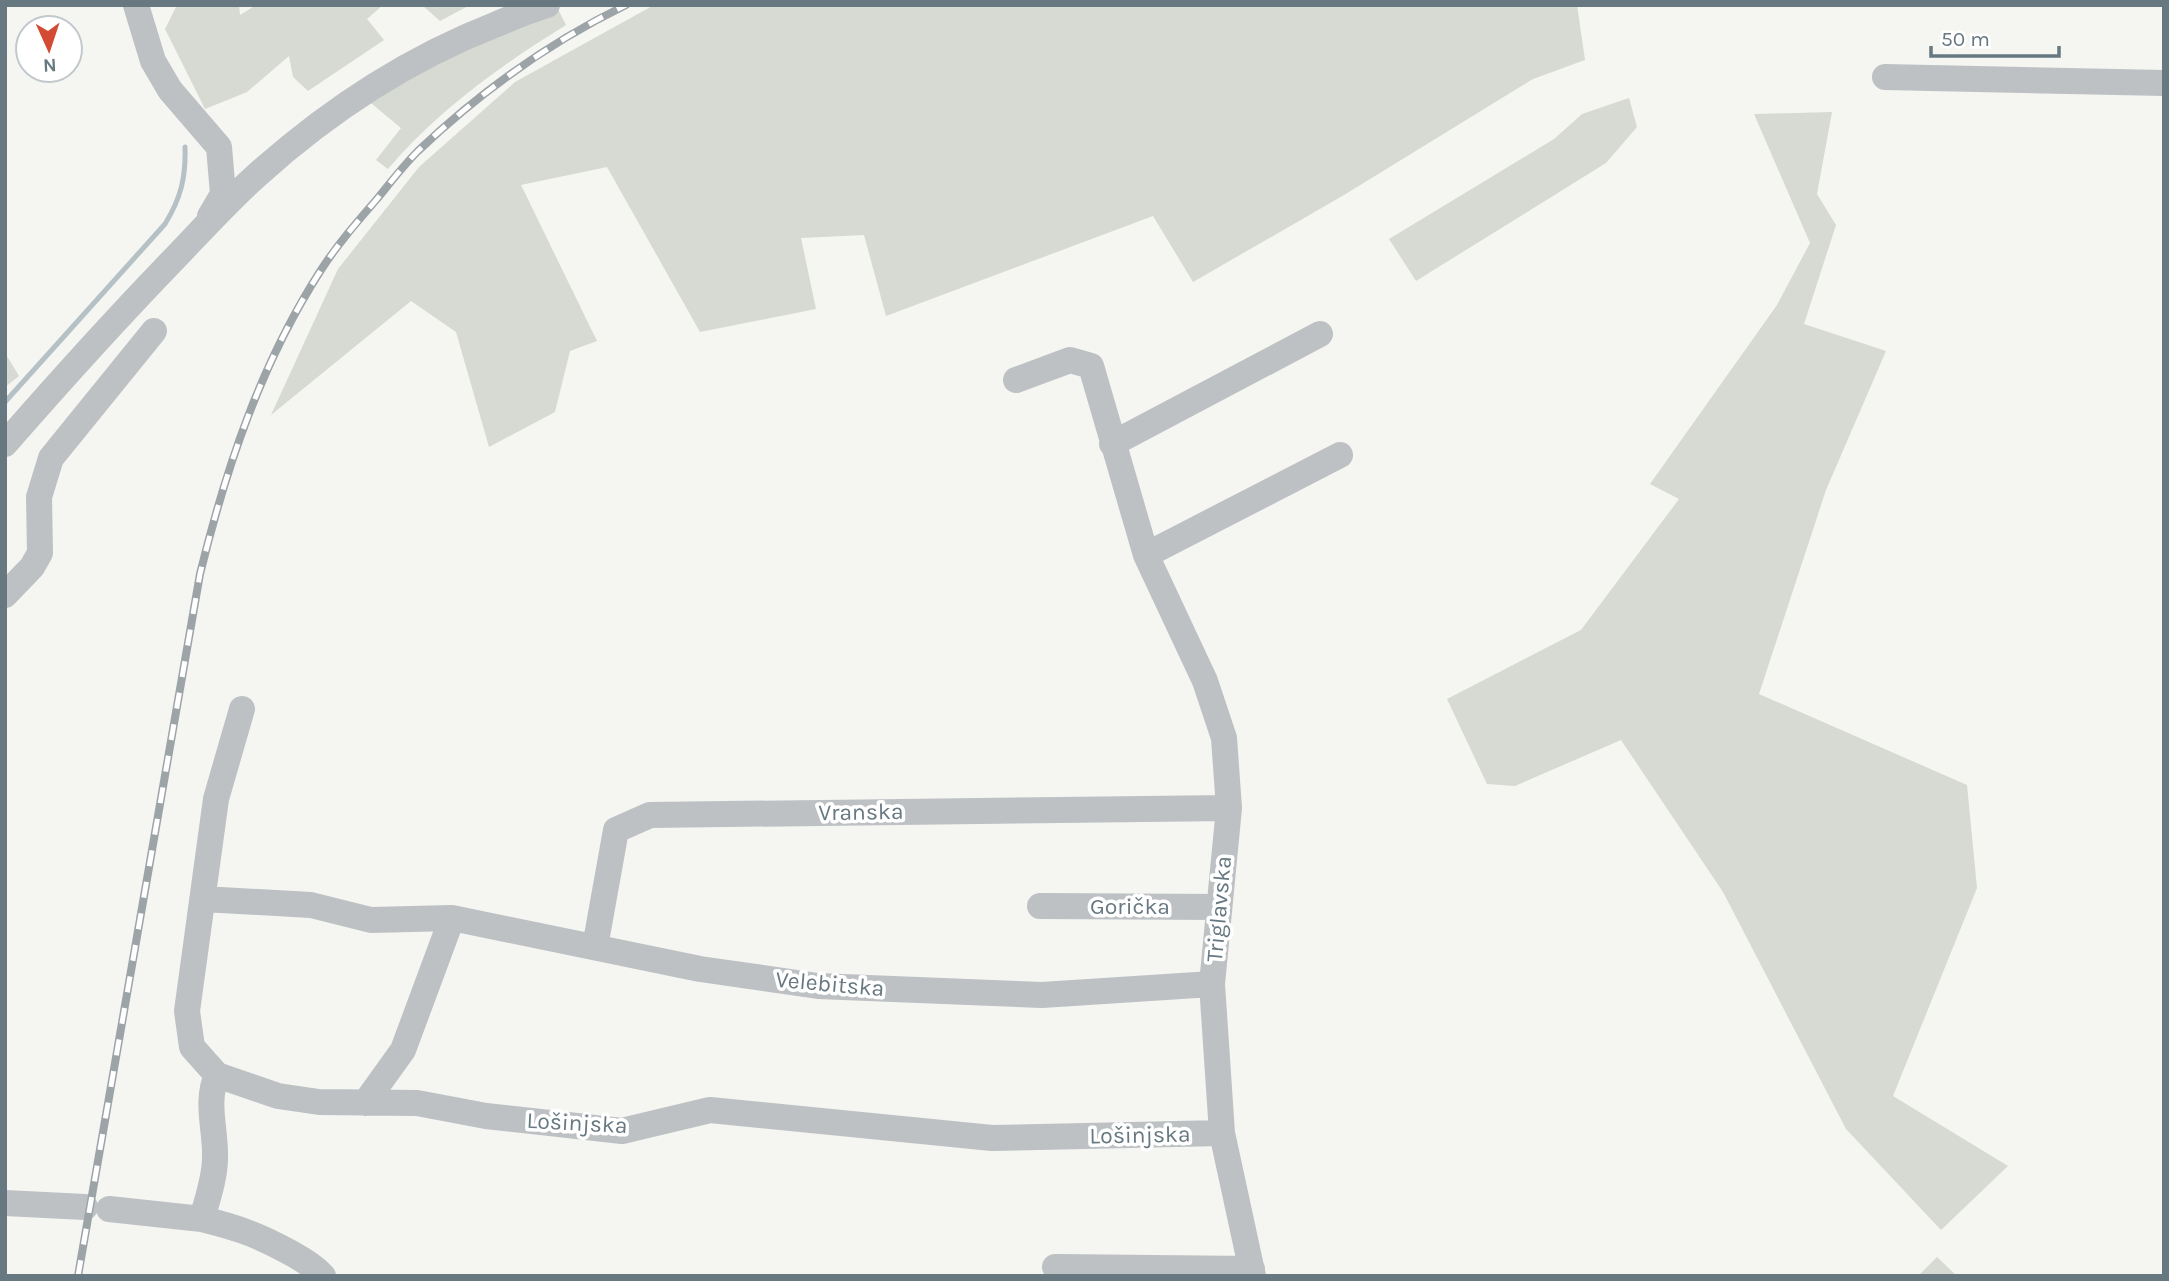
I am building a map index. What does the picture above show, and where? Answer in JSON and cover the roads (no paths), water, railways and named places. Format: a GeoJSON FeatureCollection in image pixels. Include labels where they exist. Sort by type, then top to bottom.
{"type":"FeatureCollection","features":[{"type":"Feature","properties":{"kind":"street"},"geometry":{"type":"LineString","coordinates":[[136,5],[153,61],[170,90],[219,147],[223,194],[203,229]]}},
{"type":"Feature","properties":{"kind":"street"},"geometry":{"type":"LineString","coordinates":[[5,444],[120,314],[254,177],[346,103],[396,71],[457,39],[547,5]]}},
{"type":"Feature","properties":{"kind":"street"},"geometry":{"type":"LineString","coordinates":[[1885,77],[2164,83]]}},
{"type":"Feature","properties":{"kind":"street"},"geometry":{"type":"LineString","coordinates":[[5,595],[32,567],[40,553],[39,497],[51,458],[154,331]]}},
{"type":"Feature","properties":{"kind":"street"},"geometry":{"type":"LineString","coordinates":[[1112,444],[1320,334]]}},
{"type":"Feature","properties":{"kind":"street","name":"Triglavska"},"geometry":{"type":"LineString","coordinates":[[1016,380],[1070,360],[1091,366],[1146,555],[1205,681],[1224,738],[1228,808],[1212,985],[1222,1133],[1253,1272]]}},
{"type":"Feature","properties":{"kind":"street"},"geometry":{"type":"LineString","coordinates":[[1146,555],[1340,455]]}},
{"type":"Feature","properties":{"kind":"street"},"geometry":{"type":"LineString","coordinates":[[202,1219],[216,1159],[211,1087],[217,1075],[192,1047],[187,1011],[216,799],[243,709]]}},
{"type":"Feature","properties":{"kind":"street","name":"Vranska"},"geometry":{"type":"LineString","coordinates":[[595,947],[616,830],[650,815],[1228,808]]}},
{"type":"Feature","properties":{"kind":"street","name":"Velebitska"},"geometry":{"type":"LineString","coordinates":[[203,900],[311,905],[371,920],[452,918],[700,969],[818,986],[1042,995],[1212,985]]}},
{"type":"Feature","properties":{"kind":"street","name":"Gorička"},"geometry":{"type":"LineString","coordinates":[[1040,906],[1219,907]]}},
{"type":"Feature","properties":{"kind":"street"},"geometry":{"type":"LineString","coordinates":[[365,1103],[403,1050],[452,918]]}},
{"type":"Feature","properties":{"kind":"street","name":"Lošinjska"},"geometry":{"type":"LineString","coordinates":[[217,1075],[278,1096],[319,1102],[417,1103],[486,1116],[622,1131],[710,1110],[992,1138],[1222,1133]]}},
{"type":"Feature","properties":{"kind":"street"},"geometry":{"type":"LineString","coordinates":[[5,1203],[97,1208],[202,1219],[240,1228],[262,1237],[315,1266],[323,1276]]}},
{"type":"Feature","properties":{"kind":"street"},"geometry":{"type":"LineString","coordinates":[[1055,1267],[1253,1272]]}},
{"type":"Feature","properties":{"kind":"waterway"},"geometry":{"type":"LineString","coordinates":[[5,402],[165,224],[181,187],[185,147]]}},
{"type":"Feature","properties":{"kind":"railway"},"geometry":{"type":"LineString","coordinates":[[78,1276],[200,574],[221,495],[263,379],[300,305],[327,261],[418,151],[516,70],[570,35],[626,5]]}}]}
